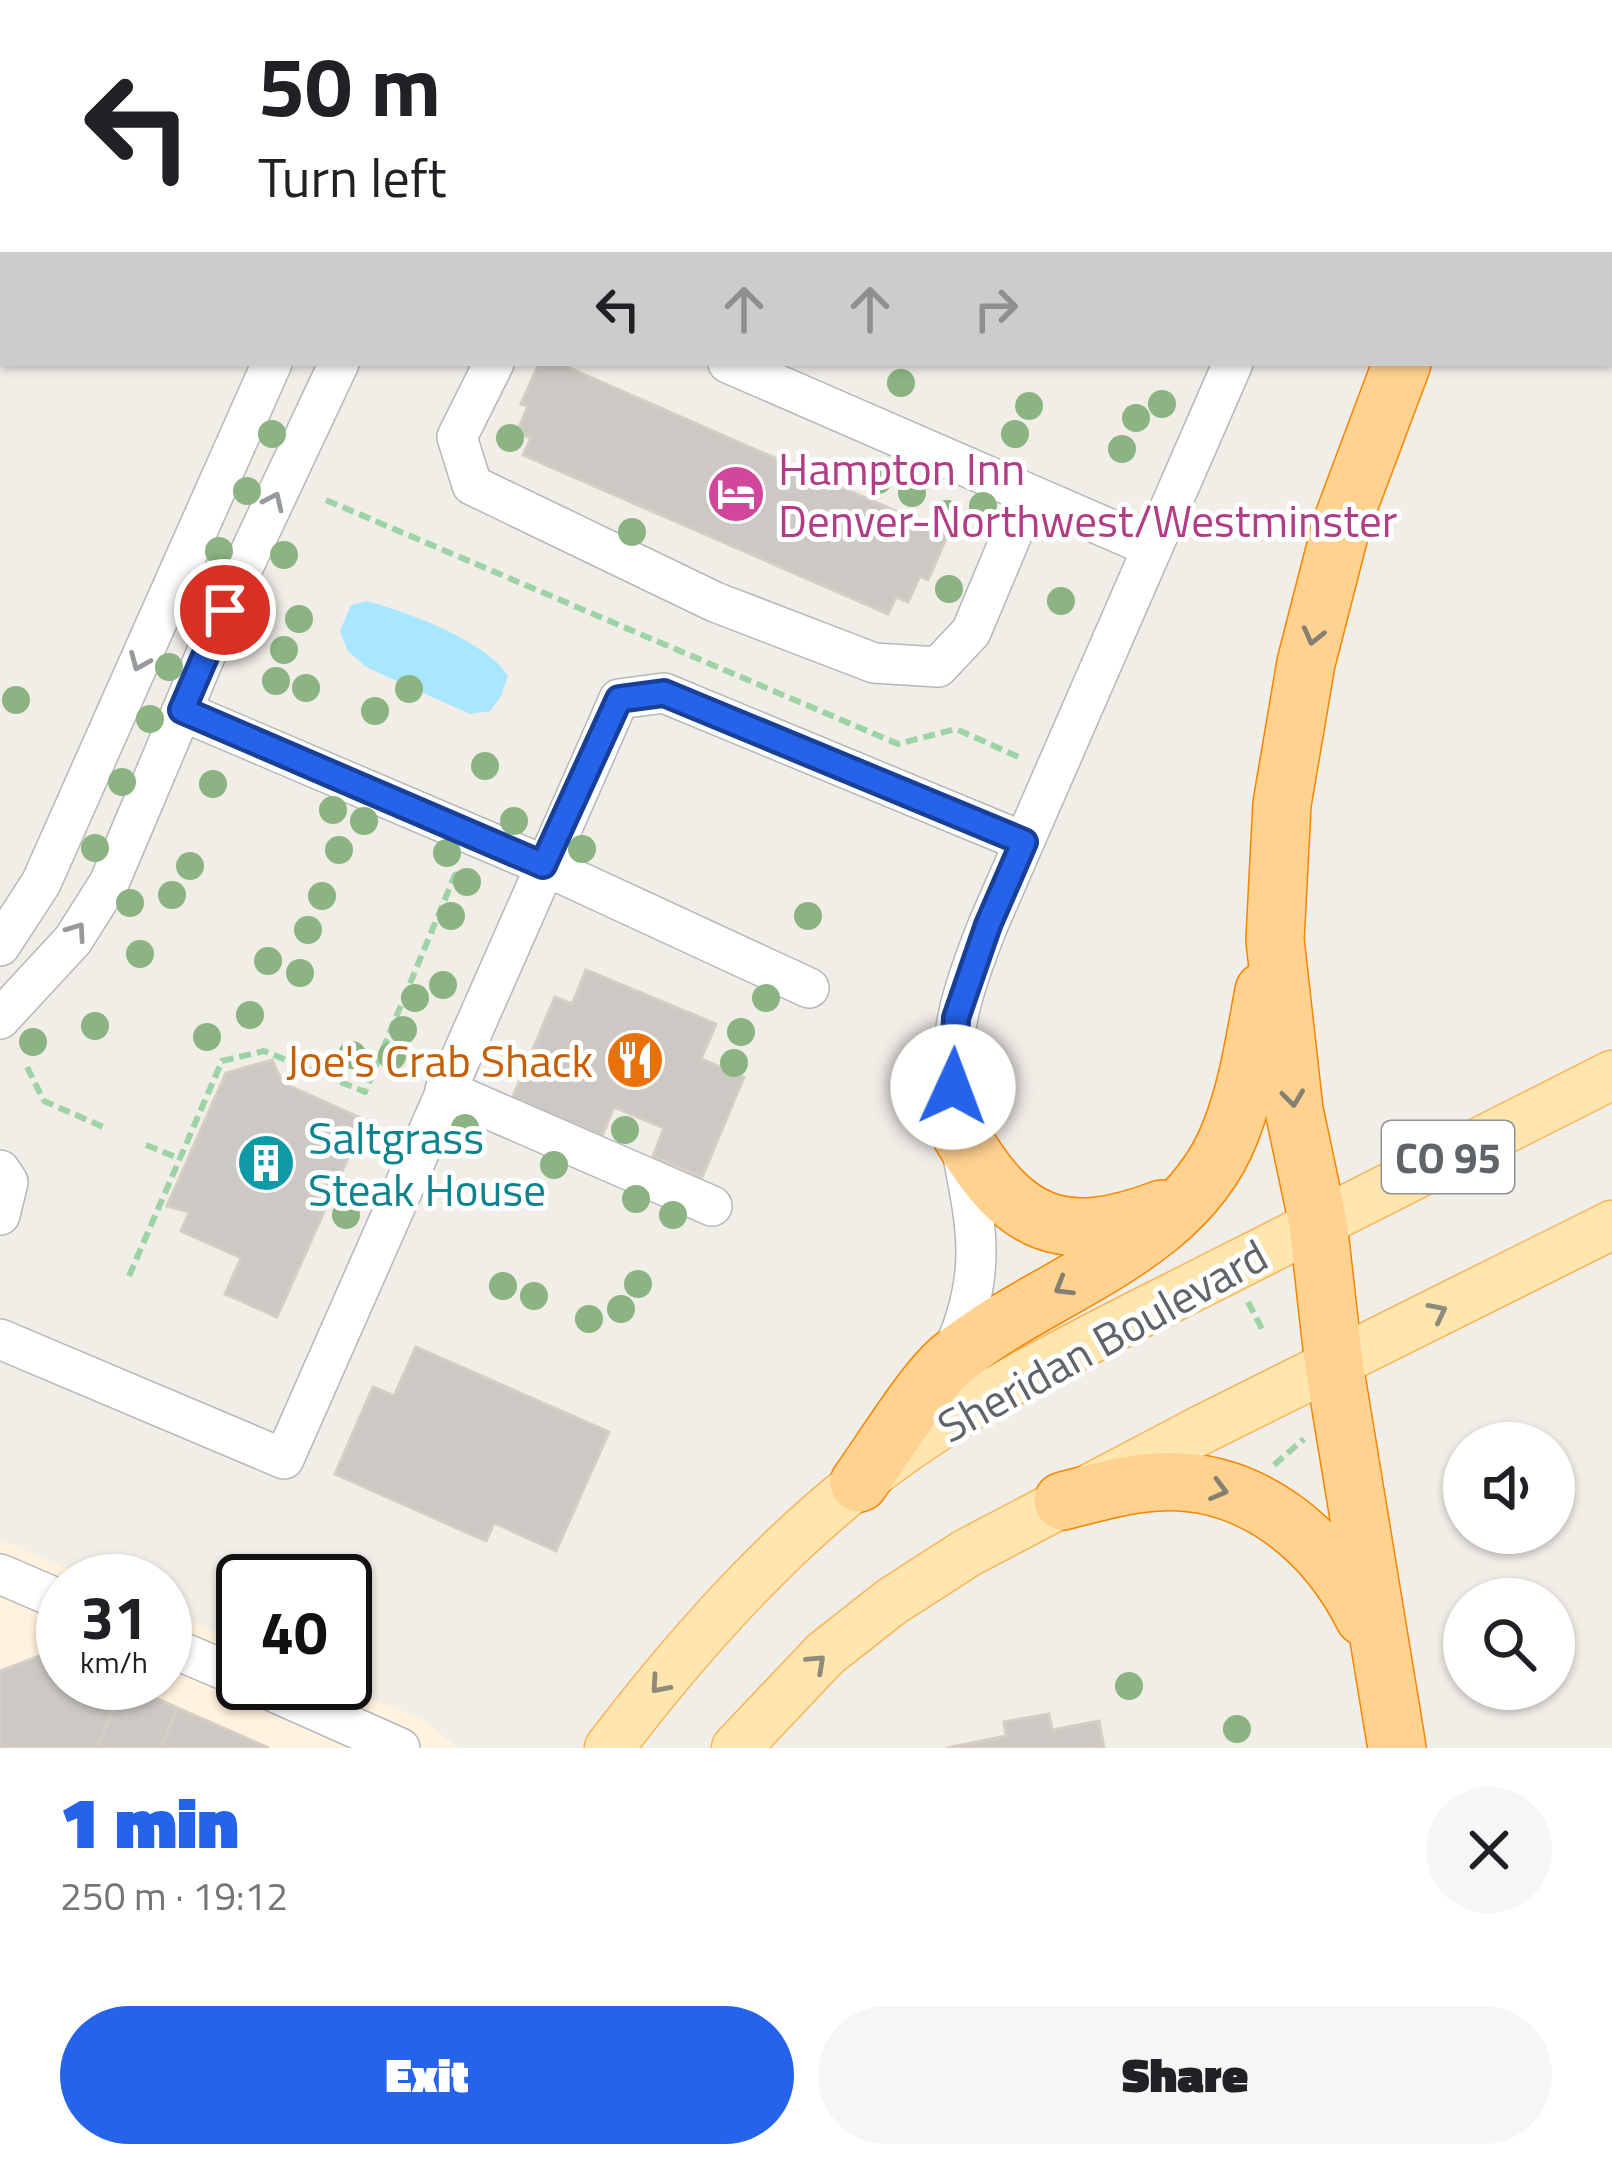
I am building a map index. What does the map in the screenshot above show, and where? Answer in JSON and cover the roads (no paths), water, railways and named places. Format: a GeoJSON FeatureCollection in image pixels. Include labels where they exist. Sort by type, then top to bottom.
{"type":"FeatureCollection","features":[{"type":"Feature","properties":{"kind":"highway"},"geometry":{"type":"LineString","coordinates":[[859,1483],[947,1363],[989,1331],[1127,1250],[1193,1197],[1229,1138],[1244,1094],[1275,940],[1282,804],[1306,663],[1342,523],[1401,366]]}},
{"type":"Feature","properties":{"kind":"highway"},"geometry":{"type":"LineString","coordinates":[[1275,940],[1297,1127],[1318,1222],[1334,1365],[1397,1748]]}},
{"type":"Feature","properties":{"kind":"highway"},"geometry":{"type":"LineString","coordinates":[[961,1136],[998,1190],[1019,1209],[1052,1224],[1083,1228],[1123,1224],[1193,1197]]}},
{"type":"Feature","properties":{"kind":"highway"},"geometry":{"type":"LineString","coordinates":[[1064,1501],[1123,1486],[1180,1482],[1257,1502],[1321,1551],[1379,1648]]}},
{"type":"Feature","properties":{"kind":"main road","name":"Sheridan Boulevard"},"geometry":{"type":"LineString","coordinates":[[609,1748],[704,1633],[779,1554],[859,1483],[1007,1382],[1595,1083]]}},
{"type":"Feature","properties":{"kind":"main road"},"geometry":{"type":"LineString","coordinates":[[736,1748],[825,1654],[891,1602],[967,1553],[1612,1225]]}},
{"type":"Feature","properties":{"kind":"street"},"geometry":{"type":"LineString","coordinates":[[0,946],[41,883],[271,366]]}},
{"type":"Feature","properties":{"kind":"street"},"geometry":{"type":"LineString","coordinates":[[0,1019],[73,940],[109,883],[239,576],[338,366]]}},
{"type":"Feature","properties":{"kind":"street"},"geometry":{"type":"LineString","coordinates":[[492,366],[457,437],[472,484],[715,602],[874,663],[938,667],[970,632],[1029,494]]}},
{"type":"Feature","properties":{"kind":"street"},"geometry":{"type":"LineString","coordinates":[[735,366],[1150,547]]}},
{"type":"Feature","properties":{"kind":"street"},"geometry":{"type":"LineString","coordinates":[[947,1363],[963,1330],[978,1268],[976,1226],[953,1087],[956,1018],[988,925],[1232,366]]}},
{"type":"Feature","properties":{"kind":"street"},"geometry":{"type":"LineString","coordinates":[[0,1339],[284,1460],[619,699],[664,693],[1024,842]]}},
{"type":"Feature","properties":{"kind":"street"},"geometry":{"type":"LineString","coordinates":[[182,710],[543,865],[809,988]]}},
{"type":"Feature","properties":{"kind":"street"},"geometry":{"type":"LineString","coordinates":[[445,1090],[712,1206]]}},
{"type":"Feature","properties":{"kind":"street"},"geometry":{"type":"LineString","coordinates":[[0,1170],[8,1183],[0,1215]]}},
{"type":"Feature","properties":{"kind":"street"},"geometry":{"type":"LineString","coordinates":[[0,1574],[36,1589]]}},
{"type":"Feature","properties":{"kind":"street"},"geometry":{"type":"LineString","coordinates":[[315,1710],[400,1748]]}},
{"type":"Feature","properties":{"kind":"water"},"geometry":{"type":"Polygon","coordinates":[[[367,601],[444,630],[497,663],[508,676],[490,711],[470,714],[366,667],[348,651],[340,631],[351,605],[367,601]]]}},
{"type":"Feature","properties":{"kind":"place","name":"Hampton Inn Denver-Northwest/Westminster"},"geometry":{"type":"Point","coordinates":[736,494]}},
{"type":"Feature","properties":{"kind":"place","name":"Joe's Crab Shack"},"geometry":{"type":"Point","coordinates":[635,1060]}},
{"type":"Feature","properties":{"kind":"place","name":"Saltgrass Steak House"},"geometry":{"type":"Point","coordinates":[266,1163]}}]}
